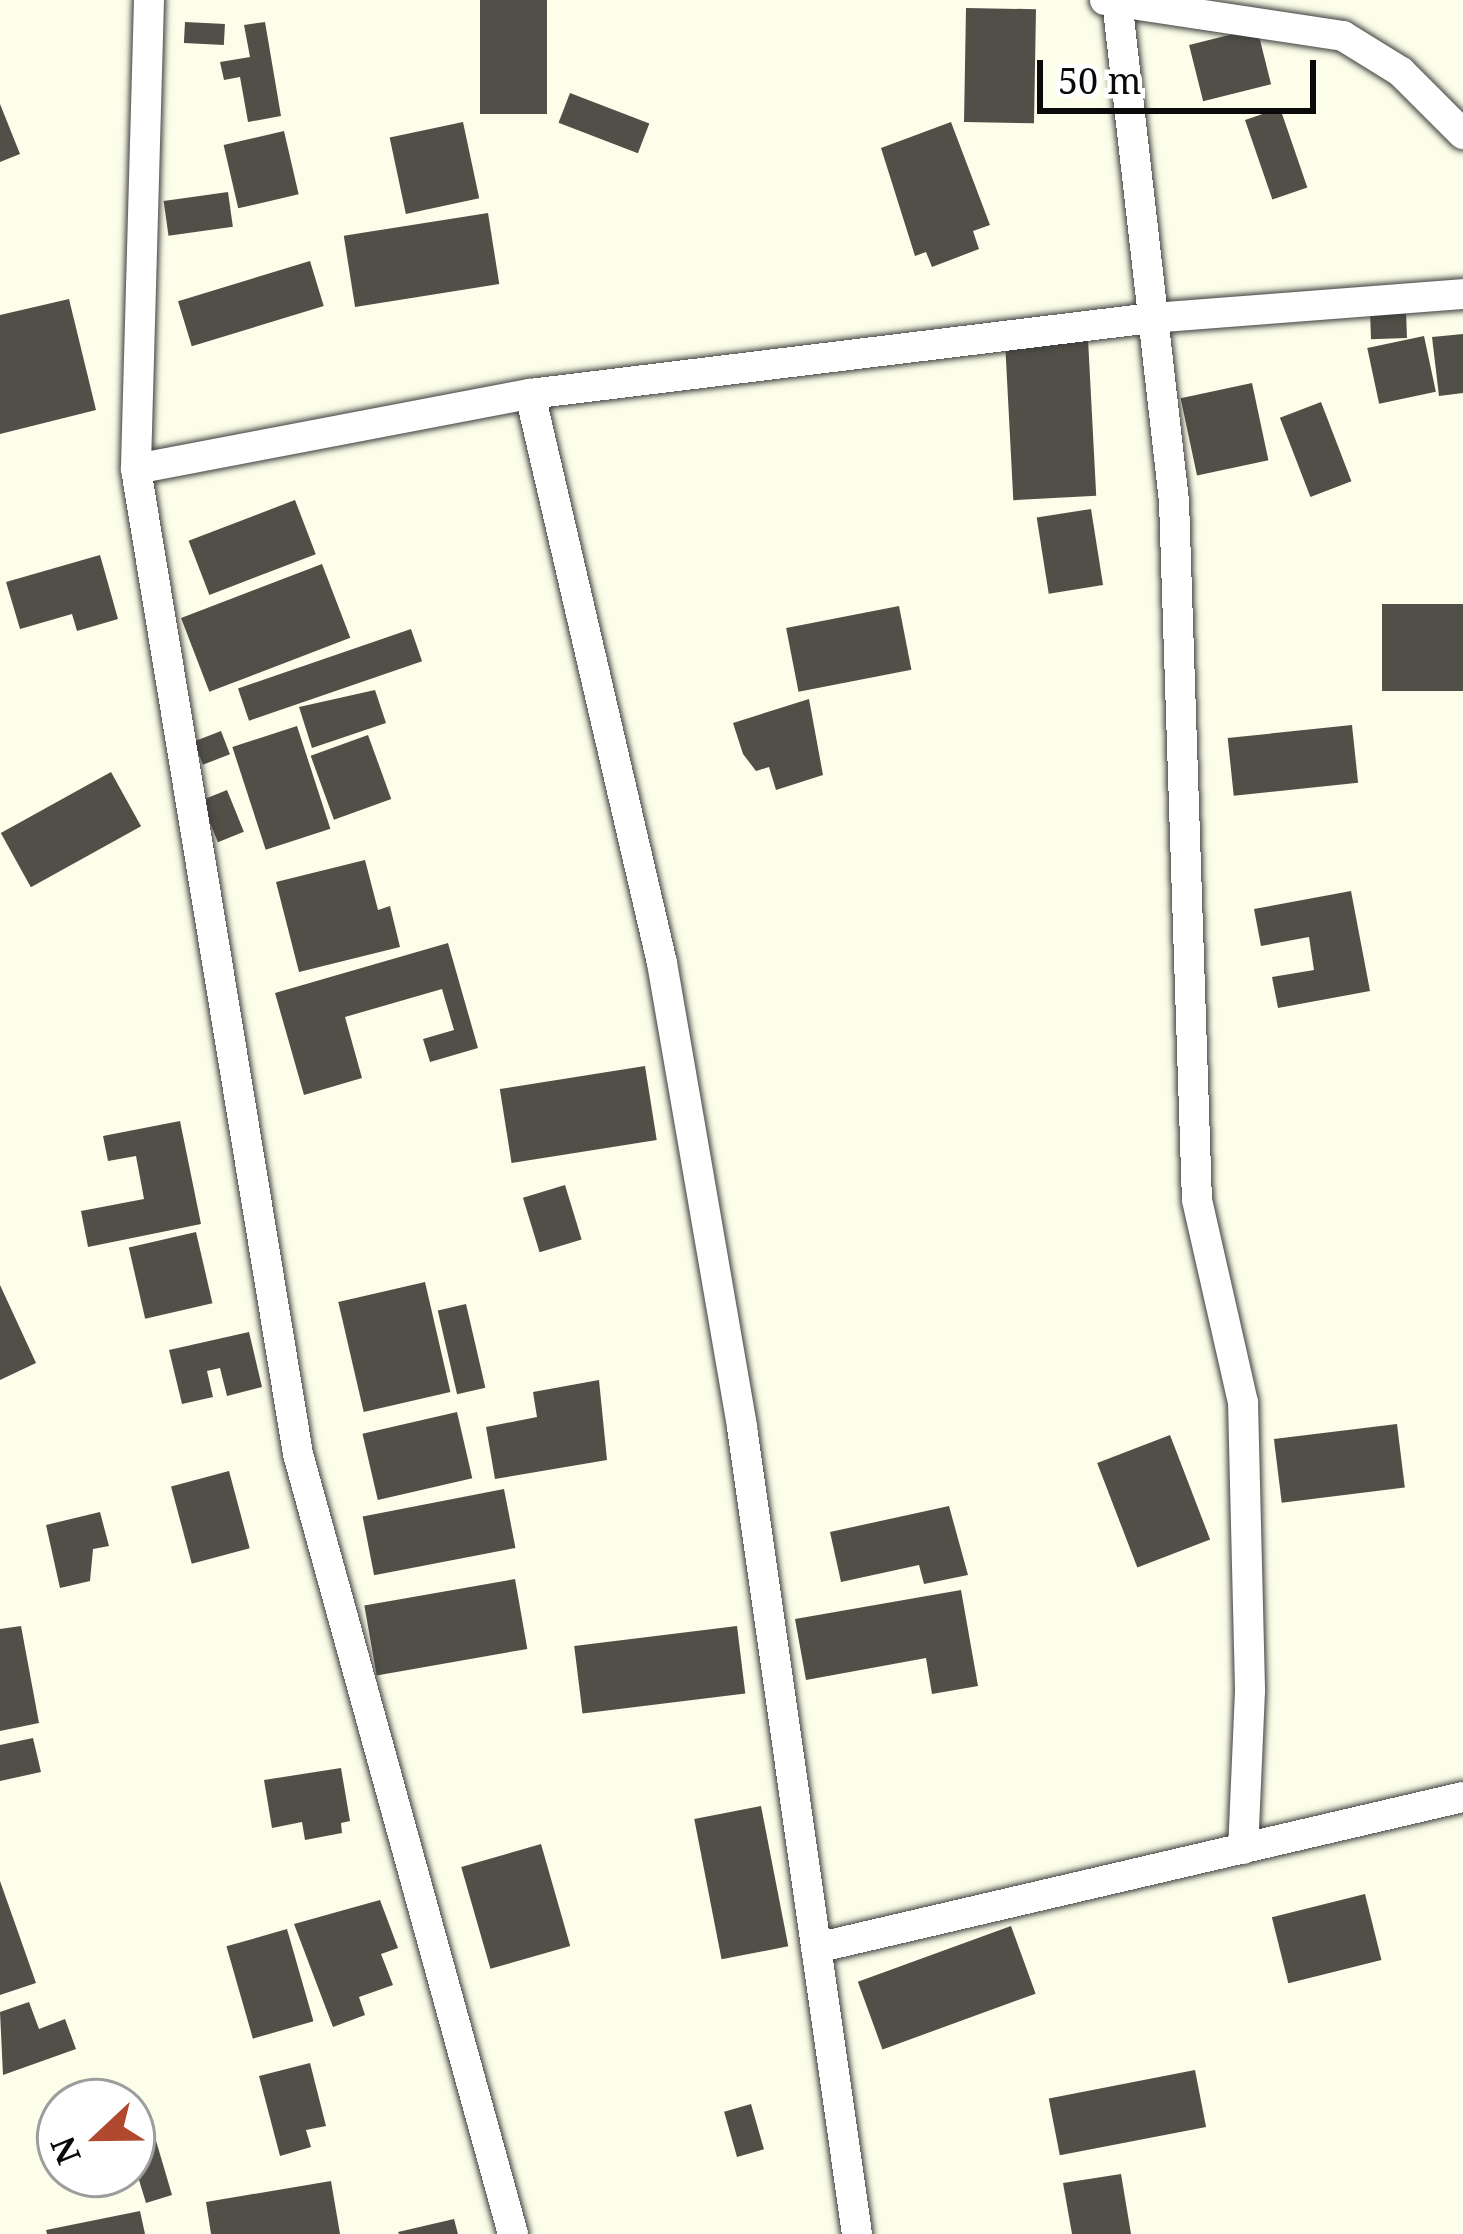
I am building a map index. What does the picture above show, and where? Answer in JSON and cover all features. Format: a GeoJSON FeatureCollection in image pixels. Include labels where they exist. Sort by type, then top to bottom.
{"type":"FeatureCollection","features":[{"type":"Feature","properties":{"kind":"street"},"geometry":{"type":"LineString","coordinates":[[149,0],[136,469],[298,1454],[513,2234]]}},
{"type":"Feature","properties":{"kind":"street"},"geometry":{"type":"LineString","coordinates":[[1243,1849],[1250,1691],[1243,1402],[1197,1200],[1191,1132],[1174,501],[1113,1],[1343,36],[1401,72],[1463,134]]}},
{"type":"Feature","properties":{"kind":"street"},"geometry":{"type":"LineString","coordinates":[[136,469],[530,394],[1152,318],[1463,294]]}},
{"type":"Feature","properties":{"kind":"street"},"geometry":{"type":"LineString","coordinates":[[530,394],[662,963],[742,1426],[856,2234]]}},
{"type":"Feature","properties":{"kind":"street"},"geometry":{"type":"LineString","coordinates":[[816,1948],[1463,1797]]}},
{"type":"Feature","properties":{"kind":"building"},"geometry":{"type":"Polygon","coordinates":[[[480,0],[547,0],[547,114],[480,114],[480,0]]]}},
{"type":"Feature","properties":{"kind":"building"},"geometry":{"type":"Polygon","coordinates":[[[966,8],[1036,9],[1034,123],[964,122],[966,8]]]}},
{"type":"Feature","properties":{"kind":"building"},"geometry":{"type":"Polygon","coordinates":[[[185,22],[225,24],[224,45],[184,43],[185,22]]]}},
{"type":"Feature","properties":{"kind":"building"},"geometry":{"type":"Polygon","coordinates":[[[265,22],[281,116],[248,122],[240,77],[224,80],[220,62],[250,57],[244,25],[265,22]]]}},
{"type":"Feature","properties":{"kind":"building"},"geometry":{"type":"Polygon","coordinates":[[[1257,28],[1271,84],[1203,101],[1189,45],[1257,28]]]}},
{"type":"Feature","properties":{"kind":"building"},"geometry":{"type":"Polygon","coordinates":[[[570,93],[649,123],[638,153],[559,123],[570,93]]]}},
{"type":"Feature","properties":{"kind":"building"},"geometry":{"type":"Polygon","coordinates":[[[0,104],[20,154],[0,162],[0,104]]]}},
{"type":"Feature","properties":{"kind":"building"},"geometry":{"type":"Polygon","coordinates":[[[1280,108],[1307,187],[1272,199],[1245,120],[1280,108]]]}},
{"type":"Feature","properties":{"kind":"building"},"geometry":{"type":"Polygon","coordinates":[[[463,122],[479,198],[406,214],[390,138],[463,122]]]}},
{"type":"Feature","properties":{"kind":"building"},"geometry":{"type":"Polygon","coordinates":[[[951,122],[990,225],[973,231],[979,249],[932,267],[926,252],[915,256],[881,148],[951,122]]]}},
{"type":"Feature","properties":{"kind":"building"},"geometry":{"type":"Polygon","coordinates":[[[284,131],[299,194],[238,208],[224,145],[284,131]]]}},
{"type":"Feature","properties":{"kind":"building"},"geometry":{"type":"Polygon","coordinates":[[[228,192],[233,227],[169,236],[164,201],[228,192]]]}},
{"type":"Feature","properties":{"kind":"building"},"geometry":{"type":"Polygon","coordinates":[[[488,213],[499,284],[355,307],[344,236],[488,213]]]}},
{"type":"Feature","properties":{"kind":"building"},"geometry":{"type":"Polygon","coordinates":[[[310,261],[324,306],[192,346],[178,301],[310,261]]]}},
{"type":"Feature","properties":{"kind":"building"},"geometry":{"type":"Polygon","coordinates":[[[69,299],[96,410],[0,434],[0,315],[69,299]]]}},
{"type":"Feature","properties":{"kind":"building"},"geometry":{"type":"Polygon","coordinates":[[[1406,310],[1407,338],[1371,339],[1370,311],[1406,310]]]}},
{"type":"Feature","properties":{"kind":"building"},"geometry":{"type":"Polygon","coordinates":[[[1463,334],[1463,393],[1439,396],[1432,337],[1463,334]]]}},
{"type":"Feature","properties":{"kind":"building"},"geometry":{"type":"Polygon","coordinates":[[[1424,336],[1436,392],[1379,404],[1367,348],[1424,336]]]}},
{"type":"Feature","properties":{"kind":"building"},"geometry":{"type":"Polygon","coordinates":[[[1088,339],[1096,496],[1013,500],[1005,343],[1088,339]]]}},
{"type":"Feature","properties":{"kind":"building"},"geometry":{"type":"Polygon","coordinates":[[[1252,383],[1268,460],[1197,475],[1181,398],[1252,383]]]}},
{"type":"Feature","properties":{"kind":"building"},"geometry":{"type":"Polygon","coordinates":[[[1321,402],[1351,481],[1310,497],[1280,418],[1321,402]]]}},
{"type":"Feature","properties":{"kind":"building"},"geometry":{"type":"Polygon","coordinates":[[[295,500],[316,554],[209,595],[189,541],[295,500]]]}},
{"type":"Feature","properties":{"kind":"building"},"geometry":{"type":"Polygon","coordinates":[[[1091,509],[1103,585],[1049,594],[1037,518],[1091,509]]]}},
{"type":"Feature","properties":{"kind":"building"},"geometry":{"type":"Polygon","coordinates":[[[100,555],[118,619],[77,631],[72,614],[20,629],[6,582],[100,555]]]}},
{"type":"Feature","properties":{"kind":"building"},"geometry":{"type":"Polygon","coordinates":[[[322,564],[350,638],[209,692],[181,618],[322,564]]]}},
{"type":"Feature","properties":{"kind":"building"},"geometry":{"type":"Polygon","coordinates":[[[1382,604],[1463,604],[1463,691],[1382,691],[1382,604]]]}},
{"type":"Feature","properties":{"kind":"building"},"geometry":{"type":"Polygon","coordinates":[[[899,606],[911,670],[799,692],[786,628],[899,606]]]}},
{"type":"Feature","properties":{"kind":"building"},"geometry":{"type":"Polygon","coordinates":[[[411,629],[422,661],[249,721],[238,689],[411,629]]]}},
{"type":"Feature","properties":{"kind":"building"},"geometry":{"type":"Polygon","coordinates":[[[375,690],[386,723],[312,748],[299,707],[375,690]]]}},
{"type":"Feature","properties":{"kind":"building"},"geometry":{"type":"Polygon","coordinates":[[[809,699],[823,775],[776,790],[769,767],[756,771],[743,754],[733,723],[809,699]]]}},
{"type":"Feature","properties":{"kind":"building"},"geometry":{"type":"Polygon","coordinates":[[[1352,725],[1358,783],[1234,796],[1228,738],[1352,725]]]}},
{"type":"Feature","properties":{"kind":"building"},"geometry":{"type":"Polygon","coordinates":[[[297,726],[330,829],[266,850],[232,747],[297,726]]]}},
{"type":"Feature","properties":{"kind":"building"},"geometry":{"type":"Polygon","coordinates":[[[221,731],[230,754],[203,765],[194,741],[221,731]]]}},
{"type":"Feature","properties":{"kind":"building"},"geometry":{"type":"Polygon","coordinates":[[[368,735],[391,799],[334,820],[311,756],[368,735]]]}},
{"type":"Feature","properties":{"kind":"building"},"geometry":{"type":"Polygon","coordinates":[[[111,772],[141,826],[31,887],[1,833],[111,772]]]}},
{"type":"Feature","properties":{"kind":"building"},"geometry":{"type":"Polygon","coordinates":[[[227,790],[244,832],[218,842],[201,800],[227,790]]]}},
{"type":"Feature","properties":{"kind":"building"},"geometry":{"type":"Polygon","coordinates":[[[365,860],[378,910],[390,906],[400,947],[299,972],[276,882],[365,860]]]}},
{"type":"Feature","properties":{"kind":"building"},"geometry":{"type":"Polygon","coordinates":[[[1351,891],[1370,991],[1278,1008],[1272,977],[1314,970],[1309,937],[1261,946],[1254,909],[1351,891]]]}},
{"type":"Feature","properties":{"kind":"building"},"geometry":{"type":"Polygon","coordinates":[[[448,943],[478,1048],[430,1062],[423,1039],[454,1030],[442,989],[345,1017],[362,1078],[304,1095],[275,993],[448,943]]]}},
{"type":"Feature","properties":{"kind":"building"},"geometry":{"type":"Polygon","coordinates":[[[645,1066],[657,1140],[512,1163],[500,1089],[645,1066]]]}},
{"type":"Feature","properties":{"kind":"building"},"geometry":{"type":"Polygon","coordinates":[[[180,1121],[201,1224],[88,1247],[81,1211],[144,1199],[136,1156],[108,1161],[103,1136],[180,1121]]]}},
{"type":"Feature","properties":{"kind":"building"},"geometry":{"type":"Polygon","coordinates":[[[565,1185],[582,1240],[540,1252],[523,1198],[565,1185]]]}},
{"type":"Feature","properties":{"kind":"building"},"geometry":{"type":"Polygon","coordinates":[[[196,1232],[212,1303],[145,1319],[129,1248],[196,1232]]]}},
{"type":"Feature","properties":{"kind":"building"},"geometry":{"type":"Polygon","coordinates":[[[425,1282],[450,1392],[364,1412],[338,1302],[425,1282]]]}},
{"type":"Feature","properties":{"kind":"building"},"geometry":{"type":"Polygon","coordinates":[[[0,1285],[36,1363],[0,1380],[0,1285]]]}},
{"type":"Feature","properties":{"kind":"building"},"geometry":{"type":"Polygon","coordinates":[[[466,1304],[485,1388],[457,1394],[438,1311],[466,1304]]]}},
{"type":"Feature","properties":{"kind":"building"},"geometry":{"type":"Polygon","coordinates":[[[249,1332],[262,1387],[227,1396],[220,1368],[207,1371],[213,1397],[182,1404],[169,1350],[249,1332]]]}},
{"type":"Feature","properties":{"kind":"building"},"geometry":{"type":"Polygon","coordinates":[[[599,1380],[607,1460],[495,1479],[486,1427],[537,1417],[533,1392],[599,1380]]]}},
{"type":"Feature","properties":{"kind":"building"},"geometry":{"type":"Polygon","coordinates":[[[457,1412],[472,1478],[378,1500],[362,1434],[457,1412]]]}},
{"type":"Feature","properties":{"kind":"building"},"geometry":{"type":"Polygon","coordinates":[[[1397,1424],[1405,1488],[1282,1503],[1274,1439],[1397,1424]]]}},
{"type":"Feature","properties":{"kind":"building"},"geometry":{"type":"Polygon","coordinates":[[[1170,1435],[1210,1540],[1137,1568],[1097,1463],[1170,1435]]]}},
{"type":"Feature","properties":{"kind":"building"},"geometry":{"type":"Polygon","coordinates":[[[229,1471],[250,1548],[192,1564],[171,1487],[229,1471]]]}},
{"type":"Feature","properties":{"kind":"building"},"geometry":{"type":"Polygon","coordinates":[[[504,1489],[515,1548],[374,1575],[363,1516],[504,1489]]]}},
{"type":"Feature","properties":{"kind":"building"},"geometry":{"type":"Polygon","coordinates":[[[949,1506],[968,1575],[924,1584],[919,1565],[841,1582],[830,1532],[949,1506]]]}},
{"type":"Feature","properties":{"kind":"building"},"geometry":{"type":"Polygon","coordinates":[[[100,1512],[109,1546],[93,1549],[90,1581],[60,1588],[46,1525],[100,1512]]]}},
{"type":"Feature","properties":{"kind":"building"},"geometry":{"type":"Polygon","coordinates":[[[515,1579],[527,1649],[377,1675],[364,1606],[515,1579]]]}},
{"type":"Feature","properties":{"kind":"building"},"geometry":{"type":"Polygon","coordinates":[[[961,1590],[978,1686],[932,1694],[926,1658],[806,1680],[795,1619],[961,1590]]]}},
{"type":"Feature","properties":{"kind":"building"},"geometry":{"type":"Polygon","coordinates":[[[21,1626],[39,1723],[0,1731],[0,1629],[21,1626]]]}},
{"type":"Feature","properties":{"kind":"building"},"geometry":{"type":"Polygon","coordinates":[[[737,1626],[745,1693],[583,1713],[574,1646],[737,1626]]]}},
{"type":"Feature","properties":{"kind":"building"},"geometry":{"type":"Polygon","coordinates":[[[33,1738],[41,1772],[0,1781],[0,1745],[33,1738]]]}},
{"type":"Feature","properties":{"kind":"building"},"geometry":{"type":"Polygon","coordinates":[[[341,1768],[350,1821],[341,1823],[342,1833],[305,1840],[302,1822],[272,1828],[264,1780],[341,1768]]]}},
{"type":"Feature","properties":{"kind":"building"},"geometry":{"type":"Polygon","coordinates":[[[761,1806],[788,1946],[722,1959],[694,1819],[761,1806]]]}},
{"type":"Feature","properties":{"kind":"building"},"geometry":{"type":"Polygon","coordinates":[[[541,1844],[570,1946],[490,1969],[461,1867],[541,1844]]]}},
{"type":"Feature","properties":{"kind":"building"},"geometry":{"type":"Polygon","coordinates":[[[0,1881],[36,1983],[0,1995],[0,1881]]]}},
{"type":"Feature","properties":{"kind":"building"},"geometry":{"type":"Polygon","coordinates":[[[1365,1894],[1381,1960],[1288,1983],[1272,1917],[1365,1894]]]}},
{"type":"Feature","properties":{"kind":"building"},"geometry":{"type":"Polygon","coordinates":[[[380,1900],[398,1948],[381,1954],[393,1985],[359,1997],[365,2015],[333,2027],[294,1924],[380,1900]]]}},
{"type":"Feature","properties":{"kind":"building"},"geometry":{"type":"Polygon","coordinates":[[[1011,1926],[1036,1994],[882,2049],[858,1982],[1011,1926]]]}},
{"type":"Feature","properties":{"kind":"building"},"geometry":{"type":"Polygon","coordinates":[[[287,1929],[313,2021],[253,2039],[226,1946],[287,1929]]]}},
{"type":"Feature","properties":{"kind":"building"},"geometry":{"type":"Polygon","coordinates":[[[29,2002],[39,2029],[65,2019],[76,2049],[3,2075],[0,2012],[29,2002]]]}},
{"type":"Feature","properties":{"kind":"building"},"geometry":{"type":"Polygon","coordinates":[[[310,2063],[326,2126],[306,2130],[311,2147],[280,2156],[259,2076],[310,2063]]]}},
{"type":"Feature","properties":{"kind":"building"},"geometry":{"type":"Polygon","coordinates":[[[1195,2070],[1206,2127],[1060,2155],[1049,2098],[1195,2070]]]}},
{"type":"Feature","properties":{"kind":"building"},"geometry":{"type":"Polygon","coordinates":[[[751,2104],[764,2149],[737,2157],[724,2112],[751,2104]]]}},
{"type":"Feature","properties":{"kind":"building"},"geometry":{"type":"Polygon","coordinates":[[[156,2141],[172,2195],[146,2203],[144,2198],[156,2198],[156,2141]]]}},
{"type":"Feature","properties":{"kind":"building"},"geometry":{"type":"Polygon","coordinates":[[[1121,2174],[1131,2234],[1072,2234],[1063,2183],[1121,2174]]]}},
{"type":"Feature","properties":{"kind":"building"},"geometry":{"type":"Polygon","coordinates":[[[331,2181],[340,2234],[211,2234],[206,2202],[331,2181]]]}},
{"type":"Feature","properties":{"kind":"building"},"geometry":{"type":"Polygon","coordinates":[[[140,2211],[145,2234],[47,2234],[46,2230],[140,2211]]]}},
{"type":"Feature","properties":{"kind":"building"},"geometry":{"type":"Polygon","coordinates":[[[454,2219],[458,2234],[398,2232],[454,2219]]]}}]}
